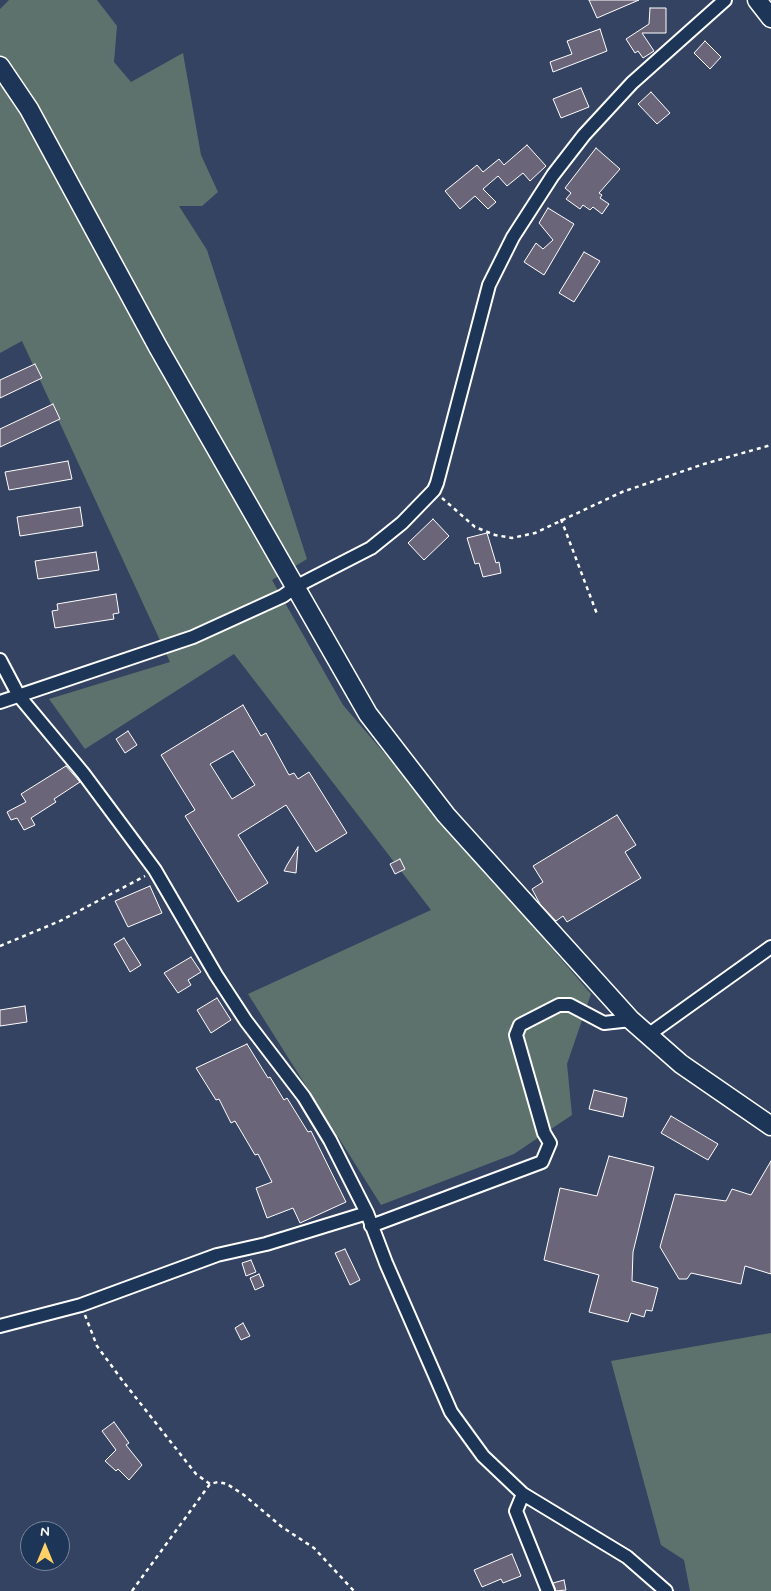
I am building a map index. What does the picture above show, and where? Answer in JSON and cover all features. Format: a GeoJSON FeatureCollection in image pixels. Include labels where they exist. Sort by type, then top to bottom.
{"type":"FeatureCollection","features":[{"type":"Feature","properties":{"kind":"street"},"geometry":{"type":"LineString","coordinates":[[0,702],[193,637],[283,596],[297,586],[371,548],[402,523],[434,490],[489,285],[514,237],[553,175],[584,135],[632,83],[725,0]]}},
{"type":"Feature","properties":{"kind":"street"},"geometry":{"type":"LineString","coordinates":[[757,0],[771,18]]}},
{"type":"Feature","properties":{"kind":"street"},"geometry":{"type":"LineString","coordinates":[[0,66],[30,109],[158,347],[297,586],[368,714],[440,808],[631,1020],[681,1064],[771,1126]]}},
{"type":"Feature","properties":{"kind":"street"},"geometry":{"type":"LineString","coordinates":[[0,660],[19,696],[83,773],[155,870],[216,975],[246,1021],[308,1104],[330,1140],[369,1219],[451,1412],[483,1456],[522,1494],[627,1557],[666,1591]]}},
{"type":"Feature","properties":{"kind":"street"},"geometry":{"type":"LineString","coordinates":[[648,1035],[771,947]]}},
{"type":"Feature","properties":{"kind":"street"},"geometry":{"type":"LineString","coordinates":[[0,1326],[81,1305],[217,1256],[369,1219],[542,1162],[550,1142],[544,1132],[516,1035],[520,1025],[558,1005],[570,1004],[604,1023],[631,1020]]}},
{"type":"Feature","properties":{"kind":"street"},"geometry":{"type":"LineString","coordinates":[[522,1494],[516,1511],[548,1591]]}},
{"type":"Feature","properties":{"kind":"path"},"geometry":{"type":"LineString","coordinates":[[434,490],[475,527],[494,535],[512,538],[535,533],[561,519],[622,492],[712,462],[771,445]]}},
{"type":"Feature","properties":{"kind":"path"},"geometry":{"type":"LineString","coordinates":[[561,519],[598,614]]}},
{"type":"Feature","properties":{"kind":"path"},"geometry":{"type":"LineString","coordinates":[[0,946],[60,921],[155,870]]}},
{"type":"Feature","properties":{"kind":"path"},"geometry":{"type":"LineString","coordinates":[[81,1305],[97,1346],[196,1474],[210,1484],[227,1484],[244,1495],[282,1527],[314,1548],[354,1591]]}},
{"type":"Feature","properties":{"kind":"path"},"geometry":{"type":"LineString","coordinates":[[132,1591],[210,1484]]}},
{"type":"Feature","properties":{"kind":"green space"},"geometry":{"type":"Polygon","coordinates":[[[9,0],[97,0],[117,26],[114,62],[131,82],[183,53],[201,155],[218,192],[202,206],[179,206],[207,250],[307,559],[272,580],[343,705],[591,994],[567,1064],[572,1115],[514,1154],[381,1205],[248,994],[431,910],[234,654],[85,749],[49,699],[170,662],[22,341],[0,353],[0,9],[9,0]]]}},
{"type":"Feature","properties":{"kind":"green space"},"geometry":{"type":"Polygon","coordinates":[[[771,1333],[771,1591],[690,1591],[684,1560],[661,1545],[611,1361],[771,1333]]]}},
{"type":"Feature","properties":{"kind":"building"},"geometry":{"type":"Polygon","coordinates":[[[589,0],[639,0],[597,18],[589,0]]]}},
{"type":"Feature","properties":{"kind":"building"},"geometry":{"type":"Polygon","coordinates":[[[650,8],[666,8],[666,33],[642,33],[654,51],[643,58],[638,51],[635,53],[626,39],[649,24],[650,8]]]}},
{"type":"Feature","properties":{"kind":"building"},"geometry":{"type":"Polygon","coordinates":[[[600,29],[607,51],[553,72],[550,62],[572,54],[567,41],[600,29]]]}},
{"type":"Feature","properties":{"kind":"building"},"geometry":{"type":"Polygon","coordinates":[[[705,41],[721,57],[710,69],[694,53],[705,41]]]}},
{"type":"Feature","properties":{"kind":"building"},"geometry":{"type":"Polygon","coordinates":[[[581,88],[589,107],[561,118],[553,99],[581,88]]]}},
{"type":"Feature","properties":{"kind":"building"},"geometry":{"type":"Polygon","coordinates":[[[651,92],[670,113],[657,124],[638,104],[651,92]]]}},
{"type":"Feature","properties":{"kind":"building"},"geometry":{"type":"Polygon","coordinates":[[[527,145],[546,166],[530,181],[523,173],[507,186],[498,176],[483,189],[496,202],[488,209],[475,196],[460,209],[445,191],[477,165],[483,172],[499,159],[504,165],[527,145]]]}},
{"type":"Feature","properties":{"kind":"building"},"geometry":{"type":"Polygon","coordinates":[[[596,148],[620,169],[599,193],[602,195],[600,198],[609,204],[602,214],[593,207],[590,210],[583,205],[580,209],[566,199],[571,193],[565,188],[596,148]]]}},
{"type":"Feature","properties":{"kind":"building"},"geometry":{"type":"Polygon","coordinates":[[[548,208],[574,224],[544,275],[524,262],[536,243],[543,249],[553,240],[539,223],[548,208]]]}},
{"type":"Feature","properties":{"kind":"building"},"geometry":{"type":"Polygon","coordinates":[[[584,252],[600,261],[574,302],[559,293],[584,252]]]}},
{"type":"Feature","properties":{"kind":"building"},"geometry":{"type":"Polygon","coordinates":[[[35,364],[42,378],[0,398],[0,380],[35,364]]]}},
{"type":"Feature","properties":{"kind":"building"},"geometry":{"type":"Polygon","coordinates":[[[53,404],[60,419],[0,447],[0,429],[53,404]]]}},
{"type":"Feature","properties":{"kind":"building"},"geometry":{"type":"Polygon","coordinates":[[[68,461],[72,479],[9,490],[5,472],[68,461]]]}},
{"type":"Feature","properties":{"kind":"building"},"geometry":{"type":"Polygon","coordinates":[[[80,507],[83,526],[20,536],[17,517],[80,507]]]}},
{"type":"Feature","properties":{"kind":"building"},"geometry":{"type":"Polygon","coordinates":[[[433,519],[449,536],[424,560],[408,543],[433,519]]]}},
{"type":"Feature","properties":{"kind":"building"},"geometry":{"type":"Polygon","coordinates":[[[487,533],[496,563],[499,562],[501,573],[483,577],[479,563],[475,564],[467,538],[487,533]]]}},
{"type":"Feature","properties":{"kind":"building"},"geometry":{"type":"Polygon","coordinates":[[[96,552],[99,570],[38,579],[35,561],[96,552]]]}},
{"type":"Feature","properties":{"kind":"building"},"geometry":{"type":"Polygon","coordinates":[[[116,594],[119,613],[113,614],[114,619],[55,628],[52,611],[58,610],[57,604],[116,594]]]}},
{"type":"Feature","properties":{"kind":"building"},"geometry":{"type":"Polygon","coordinates":[[[243,705],[261,736],[266,733],[289,775],[294,773],[298,779],[309,772],[347,833],[316,852],[286,805],[238,835],[268,883],[238,902],[185,816],[195,810],[161,755],[243,705]],[[233,751],[210,764],[232,799],[255,785],[233,751]]]}},
{"type":"Feature","properties":{"kind":"building"},"geometry":{"type":"Polygon","coordinates":[[[128,731],[137,745],[125,753],[116,739],[128,731]]]}},
{"type":"Feature","properties":{"kind":"building"},"geometry":{"type":"Polygon","coordinates":[[[66,766],[80,782],[54,799],[56,802],[31,818],[35,825],[24,830],[17,818],[11,820],[7,812],[26,802],[21,794],[66,766]]]}},
{"type":"Feature","properties":{"kind":"building"},"geometry":{"type":"Polygon","coordinates":[[[617,815],[636,845],[625,852],[641,878],[567,922],[563,916],[556,921],[540,904],[532,889],[543,882],[533,866],[617,815]]]}},
{"type":"Feature","properties":{"kind":"building"},"geometry":{"type":"Polygon","coordinates":[[[298,847],[296,873],[284,871],[287,865],[298,847]]]}},
{"type":"Feature","properties":{"kind":"building"},"geometry":{"type":"Polygon","coordinates":[[[400,859],[405,869],[395,874],[390,864],[400,859]]]}},
{"type":"Feature","properties":{"kind":"building"},"geometry":{"type":"Polygon","coordinates":[[[150,886],[162,913],[128,927],[115,901],[150,886]]]}},
{"type":"Feature","properties":{"kind":"building"},"geometry":{"type":"Polygon","coordinates":[[[124,938],[141,965],[130,972],[114,944],[124,938]]]}},
{"type":"Feature","properties":{"kind":"building"},"geometry":{"type":"Polygon","coordinates":[[[191,957],[201,972],[188,980],[191,985],[178,993],[164,973],[191,957]]]}},
{"type":"Feature","properties":{"kind":"building"},"geometry":{"type":"Polygon","coordinates":[[[217,998],[231,1020],[211,1033],[197,1010],[217,998]]]}},
{"type":"Feature","properties":{"kind":"building"},"geometry":{"type":"Polygon","coordinates":[[[25,1006],[27,1022],[0,1026],[0,1010],[25,1006]]]}},
{"type":"Feature","properties":{"kind":"building"},"geometry":{"type":"Polygon","coordinates":[[[247,1044],[284,1100],[287,1098],[308,1132],[311,1131],[346,1202],[300,1223],[293,1208],[267,1218],[256,1188],[272,1182],[258,1154],[255,1155],[235,1121],[231,1123],[219,1099],[216,1100],[196,1068],[247,1044]]]}},
{"type":"Feature","properties":{"kind":"building"},"geometry":{"type":"Polygon","coordinates":[[[594,1090],[627,1098],[623,1117],[589,1109],[594,1090]]]}},
{"type":"Feature","properties":{"kind":"building"},"geometry":{"type":"Polygon","coordinates":[[[671,1116],[718,1144],[708,1160],[661,1133],[671,1116]]]}},
{"type":"Feature","properties":{"kind":"building"},"geometry":{"type":"Polygon","coordinates":[[[609,1156],[654,1167],[633,1252],[632,1281],[658,1288],[652,1311],[646,1310],[644,1317],[631,1313],[628,1322],[589,1312],[599,1275],[544,1260],[560,1188],[597,1196],[609,1156]]]}},
{"type":"Feature","properties":{"kind":"building"},"geometry":{"type":"Polygon","coordinates":[[[771,1161],[771,1274],[745,1266],[741,1284],[691,1273],[687,1279],[679,1279],[660,1247],[675,1194],[726,1201],[732,1189],[751,1195],[771,1161]]]}},
{"type":"Feature","properties":{"kind":"building"},"geometry":{"type":"Polygon","coordinates":[[[345,1249],[360,1280],[350,1285],[335,1253],[345,1249]]]}},
{"type":"Feature","properties":{"kind":"building"},"geometry":{"type":"Polygon","coordinates":[[[251,1260],[256,1272],[246,1276],[242,1263],[251,1260]]]}},
{"type":"Feature","properties":{"kind":"building"},"geometry":{"type":"Polygon","coordinates":[[[259,1274],[264,1286],[255,1290],[250,1278],[259,1274]]]}},
{"type":"Feature","properties":{"kind":"building"},"geometry":{"type":"Polygon","coordinates":[[[243,1323],[250,1336],[241,1340],[235,1328],[243,1323]]]}},
{"type":"Feature","properties":{"kind":"building"},"geometry":{"type":"Polygon","coordinates":[[[114,1422],[129,1443],[126,1445],[142,1465],[129,1480],[118,1469],[116,1471],[105,1461],[116,1450],[102,1431],[114,1422]]]}},
{"type":"Feature","properties":{"kind":"building"},"geometry":{"type":"Polygon","coordinates":[[[512,1554],[521,1576],[503,1583],[501,1579],[482,1587],[474,1570],[512,1554]]]}},
{"type":"Feature","properties":{"kind":"building"},"geometry":{"type":"Polygon","coordinates":[[[564,1580],[566,1590],[556,1591],[553,1583],[564,1580]]]}}]}
